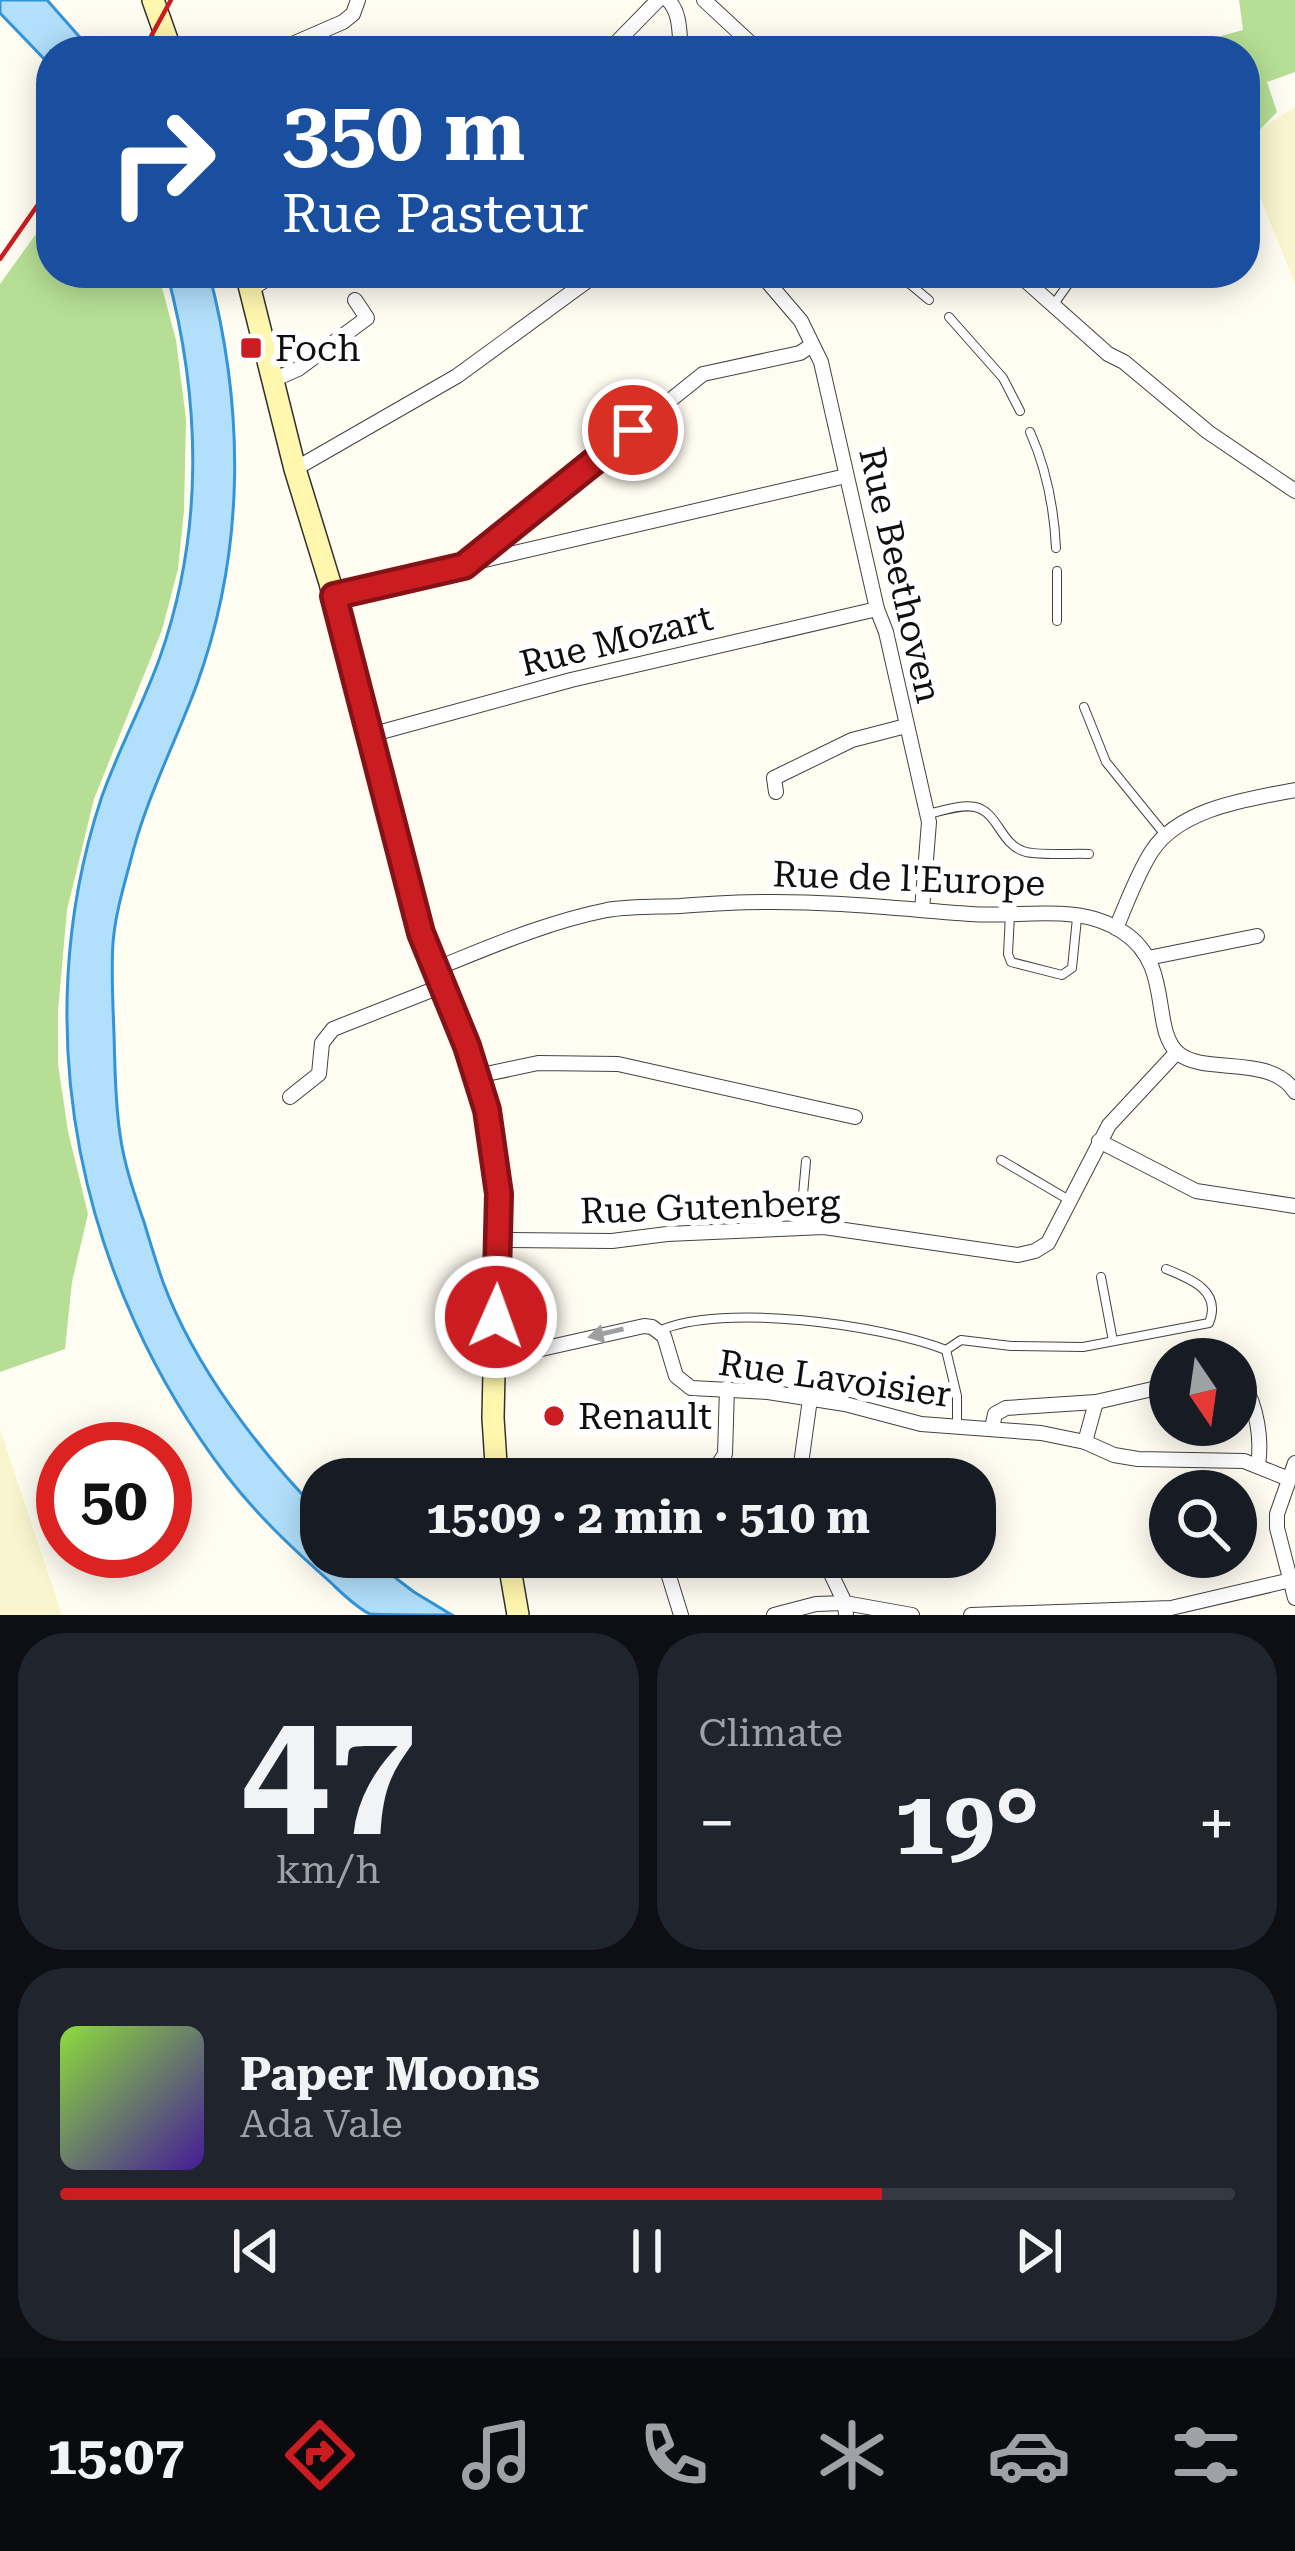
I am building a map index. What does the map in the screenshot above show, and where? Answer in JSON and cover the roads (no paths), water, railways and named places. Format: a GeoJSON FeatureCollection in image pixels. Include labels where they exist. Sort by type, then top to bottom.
{"type":"FeatureCollection","features":[{"type":"Feature","properties":{"kind":"main road"},"geometry":{"type":"LineString","coordinates":[[153,0],[166,36]]}},
{"type":"Feature","properties":{"kind":"main road"},"geometry":{"type":"LineString","coordinates":[[250,288],[421,933],[487,1110],[496,1162],[498,1240],[496,1458]]}},
{"type":"Feature","properties":{"kind":"main road"},"geometry":{"type":"LineString","coordinates":[[512,1578],[518,1615]]}},
{"type":"Feature","properties":{"kind":"street"},"geometry":{"type":"LineString","coordinates":[[314,36],[344,22],[358,0]]}},
{"type":"Feature","properties":{"kind":"street"},"geometry":{"type":"LineString","coordinates":[[623,36],[658,0]]}},
{"type":"Feature","properties":{"kind":"street"},"geometry":{"type":"LineString","coordinates":[[668,0],[678,18],[680,36]]}},
{"type":"Feature","properties":{"kind":"street"},"geometry":{"type":"LineString","coordinates":[[704,0],[743,36]]}},
{"type":"Feature","properties":{"kind":"street"},"geometry":{"type":"LineString","coordinates":[[295,469],[458,376],[578,288]]}},
{"type":"Feature","properties":{"kind":"street","name":"Rue Beethoven"},"geometry":{"type":"LineString","coordinates":[[773,288],[801,321],[820,362],[886,632],[929,823],[922,910]]}},
{"type":"Feature","properties":{"kind":"street"},"geometry":{"type":"LineString","coordinates":[[1034,288],[1108,354],[1208,432],[1295,491]]}},
{"type":"Feature","properties":{"kind":"street"},"geometry":{"type":"LineString","coordinates":[[273,380],[298,369],[367,318],[355,300]]}},
{"type":"Feature","properties":{"kind":"street"},"geometry":{"type":"LineString","coordinates":[[464,566],[703,374],[800,353],[812,345]]}},
{"type":"Feature","properties":{"kind":"street"},"geometry":{"type":"LineString","coordinates":[[334,596],[847,476]]}},
{"type":"Feature","properties":{"kind":"street","name":"Rue Mozart"},"geometry":{"type":"LineString","coordinates":[[370,735],[571,680],[877,609]]}},
{"type":"Feature","properties":{"kind":"street"},"geometry":{"type":"LineString","coordinates":[[776,792],[774,778],[852,740],[905,726]]}},
{"type":"Feature","properties":{"kind":"street"},"geometry":{"type":"LineString","coordinates":[[1116,928],[1152,850],[1166,836],[1210,809],[1295,790]]}},
{"type":"Feature","properties":{"kind":"street","name":"Rue de l'Europe"},"geometry":{"type":"LineString","coordinates":[[290,1097],[319,1074],[322,1042],[333,1029],[517,935],[611,909],[763,902],[1078,916],[1116,928],[1136,941],[1148,958]]}},
{"type":"Feature","properties":{"kind":"street"},"geometry":{"type":"LineString","coordinates":[[1257,937],[1148,958],[1166,1029],[1177,1052],[1192,1060],[1280,1076],[1295,1092]]}},
{"type":"Feature","properties":{"kind":"street","name":"Rue Gutenberg"},"geometry":{"type":"LineString","coordinates":[[498,1240],[613,1240],[824,1227],[1018,1255],[1035,1251],[1048,1243],[1099,1141],[1177,1052]]}},
{"type":"Feature","properties":{"kind":"street"},"geometry":{"type":"LineString","coordinates":[[477,1076],[538,1063],[618,1064],[855,1118]]}},
{"type":"Feature","properties":{"kind":"street"},"geometry":{"type":"LineString","coordinates":[[1099,1141],[1196,1191],[1295,1206]]}},
{"type":"Feature","properties":{"kind":"street"},"geometry":{"type":"LineString","coordinates":[[495,1355],[519,1354],[635,1327],[659,1331]]}},
{"type":"Feature","properties":{"kind":"street","name":"Rue Lavoisier"},"geometry":{"type":"LineString","coordinates":[[659,1331],[680,1381],[691,1388],[728,1388],[845,1404],[921,1424],[1041,1433],[1138,1459],[1244,1461],[1292,1471]]}},
{"type":"Feature","properties":{"kind":"street"},"geometry":{"type":"LineString","coordinates":[[722,1458],[728,1388]]}},
{"type":"Feature","properties":{"kind":"street","name":"Rue Lavoisier"},"geometry":{"type":"LineString","coordinates":[[992,1428],[995,1414],[1006,1408],[1096,1402],[1149,1390]]}},
{"type":"Feature","properties":{"kind":"street"},"geometry":{"type":"LineString","coordinates":[[802,1458],[810,1399]]}},
{"type":"Feature","properties":{"kind":"street"},"geometry":{"type":"LineString","coordinates":[[1085,1442],[1096,1402]]}},
{"type":"Feature","properties":{"kind":"street"},"geometry":{"type":"LineString","coordinates":[[1257,1428],[1258,1465]]}},
{"type":"Feature","properties":{"kind":"street"},"geometry":{"type":"LineString","coordinates":[[1292,1471],[1276,1514],[1295,1598]]}},
{"type":"Feature","properties":{"kind":"street"},"geometry":{"type":"LineString","coordinates":[[669,1578],[680,1615]]}},
{"type":"Feature","properties":{"kind":"street"},"geometry":{"type":"LineString","coordinates":[[832,1578],[845,1609]]}},
{"type":"Feature","properties":{"kind":"street"},"geometry":{"type":"LineString","coordinates":[[971,1615],[1171,1608],[1291,1580]]}},
{"type":"Feature","properties":{"kind":"street"},"geometry":{"type":"LineString","coordinates":[[774,1615],[816,1604],[912,1615]]}},
{"type":"Feature","properties":{"kind":"lane"},"geometry":{"type":"LineString","coordinates":[[916,288],[929,300]]}},
{"type":"Feature","properties":{"kind":"lane"},"geometry":{"type":"LineString","coordinates":[[1053,305],[1065,288]]}},
{"type":"Feature","properties":{"kind":"lane"},"geometry":{"type":"LineString","coordinates":[[949,317],[1003,378],[1020,411]]}},
{"type":"Feature","properties":{"kind":"lane"},"geometry":{"type":"LineString","coordinates":[[1030,432],[1053,506],[1057,548]]}},
{"type":"Feature","properties":{"kind":"lane"},"geometry":{"type":"LineString","coordinates":[[1057,571],[1057,621]]}},
{"type":"Feature","properties":{"kind":"lane"},"geometry":{"type":"LineString","coordinates":[[1084,707],[1106,761],[1166,836]]}},
{"type":"Feature","properties":{"kind":"lane"},"geometry":{"type":"LineString","coordinates":[[927,814],[970,806],[990,814],[1004,837],[1023,852],[1089,854]]}},
{"type":"Feature","properties":{"kind":"lane"},"geometry":{"type":"LineString","coordinates":[[1010,914],[1011,962],[1062,975],[1072,968],[1078,916]]}},
{"type":"Feature","properties":{"kind":"lane"},"geometry":{"type":"LineString","coordinates":[[1000,1160],[1069,1200]]}},
{"type":"Feature","properties":{"kind":"lane"},"geometry":{"type":"LineString","coordinates":[[800,1228],[806,1161]]}},
{"type":"Feature","properties":{"kind":"lane"},"geometry":{"type":"LineString","coordinates":[[946,1350],[962,1340],[1083,1347],[1208,1323],[1214,1311],[1200,1283],[1166,1269]]}},
{"type":"Feature","properties":{"kind":"lane"},"geometry":{"type":"LineString","coordinates":[[1101,1277],[1113,1341]]}},
{"type":"Feature","properties":{"kind":"lane"},"geometry":{"type":"LineString","coordinates":[[659,1331],[675,1323],[752,1317],[841,1326],[946,1350]]}},
{"type":"Feature","properties":{"kind":"lane"},"geometry":{"type":"LineString","coordinates":[[946,1350],[957,1396],[957,1426]]}},
{"type":"Feature","properties":{"kind":"water"},"geometry":{"type":"Polygon","coordinates":[[[0,0],[47,0],[79,36],[36,36],[36,50],[0,13],[0,0]]]}},
{"type":"Feature","properties":{"kind":"water"},"geometry":{"type":"Polygon","coordinates":[[[170,288],[212,288],[234,428],[231,532],[213,634],[144,817],[116,923],[112,966],[118,1122],[133,1189],[176,1314],[230,1406],[300,1491],[300,1554],[227,1476],[176,1401],[135,1322],[102,1239],[80,1152],[69,1065],[68,976],[79,887],[101,799],[153,675],[184,562],[193,466],[186,369],[170,288]]]}},
{"type":"Feature","properties":{"kind":"water"},"geometry":{"type":"Polygon","coordinates":[[[326,1578],[396,1578],[452,1615],[370,1614],[326,1578]]]}},
{"type":"Feature","properties":{"kind":"railway"},"geometry":{"type":"LineString","coordinates":[[151,36],[171,0]]}},
{"type":"Feature","properties":{"kind":"railway"},"geometry":{"type":"LineString","coordinates":[[0,259],[36,207]]}},
{"type":"Feature","properties":{"kind":"place","name":"Foch"},"geometry":{"type":"Point","coordinates":[251,348]}},
{"type":"Feature","properties":{"kind":"place","name":"Renault"},"geometry":{"type":"Point","coordinates":[554,1416]}}]}
